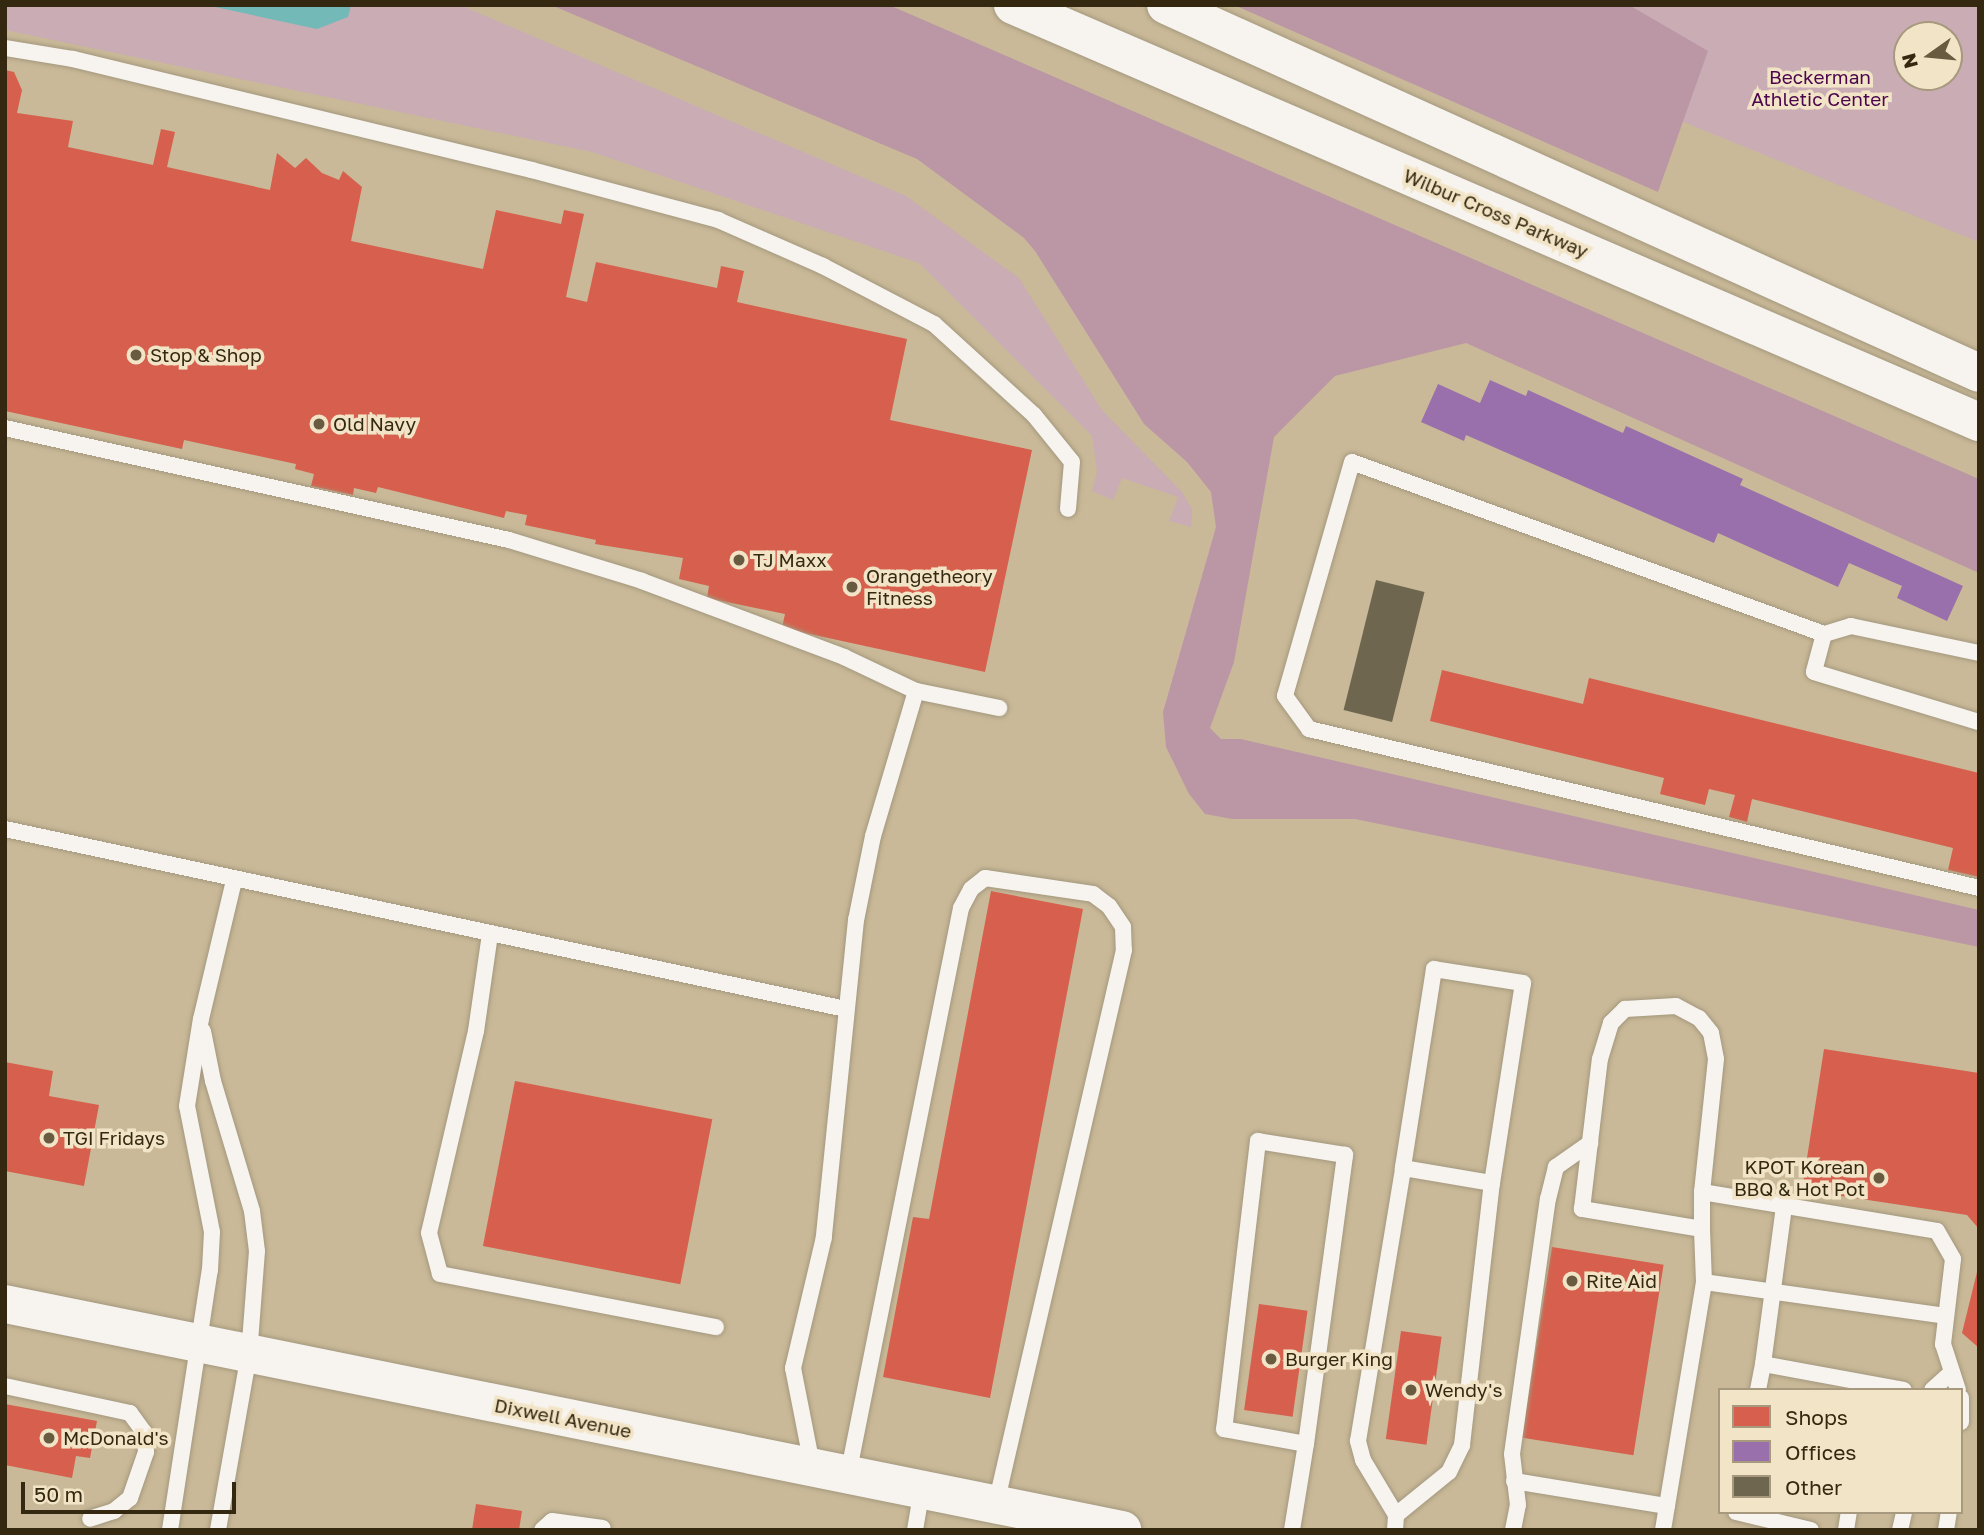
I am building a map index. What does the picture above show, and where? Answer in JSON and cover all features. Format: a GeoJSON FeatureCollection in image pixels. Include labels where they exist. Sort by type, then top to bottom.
{"type":"FeatureCollection","features":[{"type":"Feature","properties":{"kind":"main road","name":"Wilbur Cross Parkway"},"geometry":{"type":"LineString","coordinates":[[1013,5],[1979,422]]}},
{"type":"Feature","properties":{"kind":"main road"},"geometry":{"type":"LineString","coordinates":[[1166,5],[1979,373]]}},
{"type":"Feature","properties":{"kind":"main road","name":"Dixwell Avenue"},"geometry":{"type":"LineString","coordinates":[[5,1304],[1122,1530]]}},
{"type":"Feature","properties":{"kind":"lane"},"geometry":{"type":"LineString","coordinates":[[5,48],[73,59],[545,173],[718,220],[823,266],[934,324],[1034,415],[1072,462],[1068,509]]}},
{"type":"Feature","properties":{"kind":"lane"},"geometry":{"type":"LineString","coordinates":[[5,428],[509,540],[642,581],[844,657],[916,691],[999,708]]}},
{"type":"Feature","properties":{"kind":"lane"},"geometry":{"type":"LineString","coordinates":[[1979,653],[1851,626],[1824,634],[1352,462],[1285,696],[1309,729],[1979,888]]}},
{"type":"Feature","properties":{"kind":"lane"},"geometry":{"type":"LineString","coordinates":[[1824,634],[1814,672],[1979,722]]}},
{"type":"Feature","properties":{"kind":"lane"},"geometry":{"type":"LineString","coordinates":[[830,1472],[793,1368],[824,1237],[856,920],[873,836],[916,691]]}},
{"type":"Feature","properties":{"kind":"lane"},"geometry":{"type":"LineString","coordinates":[[5,829],[234,881],[845,1009]]}},
{"type":"Feature","properties":{"kind":"lane"},"geometry":{"type":"LineString","coordinates":[[830,1472],[961,908],[971,890],[985,878],[1093,894],[1110,906],[1123,927],[1124,950],[996,1504]]}},
{"type":"Feature","properties":{"kind":"lane"},"geometry":{"type":"LineString","coordinates":[[170,1530],[199,1343],[212,1232],[187,1106],[201,1020],[234,881]]}},
{"type":"Feature","properties":{"kind":"lane"},"geometry":{"type":"LineString","coordinates":[[489,934],[476,1031],[429,1233],[440,1274],[716,1327]]}},
{"type":"Feature","properties":{"kind":"lane"},"geometry":{"type":"LineString","coordinates":[[1434,969],[1523,982],[1492,1183],[1462,1445],[1449,1472],[1395,1522],[1363,1460],[1359,1441],[1434,969]]}},
{"type":"Feature","properties":{"kind":"lane"},"geometry":{"type":"LineString","coordinates":[[1663,1530],[1704,1282],[1702,1192],[1716,1059],[1711,1033],[1699,1018],[1676,1006],[1625,1009],[1611,1023],[1600,1059],[1582,1209],[1702,1229]]}},
{"type":"Feature","properties":{"kind":"lane"},"geometry":{"type":"LineString","coordinates":[[201,1020],[213,1081],[251,1211],[257,1251],[249,1354],[218,1530]]}},
{"type":"Feature","properties":{"kind":"lane"},"geometry":{"type":"LineString","coordinates":[[1292,1530],[1306,1444],[1345,1154],[1258,1141],[1224,1429],[1306,1444]]}},
{"type":"Feature","properties":{"kind":"lane"},"geometry":{"type":"LineString","coordinates":[[1513,1530],[1518,1505],[1514,1481],[1514,1441],[1548,1199],[1556,1167],[1590,1143]]}},
{"type":"Feature","properties":{"kind":"lane"},"geometry":{"type":"LineString","coordinates":[[1404,1168],[1492,1183]]}},
{"type":"Feature","properties":{"kind":"lane"},"geometry":{"type":"LineString","coordinates":[[1702,1192],[1937,1231],[1953,1259],[1943,1344],[1957,1388]]}},
{"type":"Feature","properties":{"kind":"lane"},"geometry":{"type":"LineString","coordinates":[[1758,1388],[1784,1206]]}},
{"type":"Feature","properties":{"kind":"lane"},"geometry":{"type":"LineString","coordinates":[[1704,1282],[1945,1316]]}},
{"type":"Feature","properties":{"kind":"lane"},"geometry":{"type":"LineString","coordinates":[[1762,1364],[1870,1387]]}},
{"type":"Feature","properties":{"kind":"lane"},"geometry":{"type":"LineString","coordinates":[[1934,1388],[1951,1374]]}},
{"type":"Feature","properties":{"kind":"lane"},"geometry":{"type":"LineString","coordinates":[[5,1386],[130,1413],[144,1432],[146,1452],[130,1498],[114,1511],[90,1519]]}},
{"type":"Feature","properties":{"kind":"lane"},"geometry":{"type":"LineString","coordinates":[[1514,1481],[1667,1506]]}},
{"type":"Feature","properties":{"kind":"lane"},"geometry":{"type":"LineString","coordinates":[[915,1530],[922,1489]]}},
{"type":"Feature","properties":{"kind":"lane"},"geometry":{"type":"LineString","coordinates":[[1744,1514],[1811,1530]]}},
{"type":"Feature","properties":{"kind":"lane"},"geometry":{"type":"LineString","coordinates":[[542,1530],[552,1521],[603,1528]]}},
{"type":"Feature","properties":{"kind":"green space"},"geometry":{"type":"Polygon","coordinates":[[[5,5],[460,5],[906,196],[1019,278],[1102,410],[1182,492],[1192,509],[1191,527],[1169,521],[1178,497],[1122,478],[1113,500],[1092,491],[1097,472],[1092,436],[919,263],[592,152],[5,30],[5,5]]]}},
{"type":"Feature","properties":{"kind":"green space","name":"Beckerman Athletic Center"},"geometry":{"type":"Polygon","coordinates":[[[1395,5],[1979,5],[1979,242],[1395,5]]]}},
{"type":"Feature","properties":{"kind":"shaded area"},"geometry":{"type":"Polygon","coordinates":[[[551,5],[889,5],[1979,479],[1979,573],[1466,343],[1335,376],[1274,437],[1234,662],[1210,728],[1221,739],[1241,739],[1979,910],[1979,947],[1355,819],[1232,819],[1205,814],[1189,794],[1166,747],[1163,712],[1216,527],[1211,492],[1187,462],[1144,424],[1035,251],[1024,238],[917,159],[551,5]]]}},
{"type":"Feature","properties":{"kind":"shaded area"},"geometry":{"type":"Polygon","coordinates":[[[1234,5],[1629,5],[1708,51],[1658,192],[1234,5]]]}},
{"type":"Feature","properties":{"kind":"water"},"geometry":{"type":"Polygon","coordinates":[[[206,5],[351,5],[348,17],[317,29],[206,5]]]}},
{"type":"Feature","properties":{"kind":"building: Shops"},"geometry":{"type":"Polygon","coordinates":[[[5,70],[14,72],[22,90],[17,113],[73,121],[68,147],[153,165],[161,129],[175,132],[167,167],[270,190],[277,153],[295,168],[306,158],[322,173],[339,180],[343,171],[362,187],[351,241],[483,269],[496,210],[561,224],[564,210],[584,214],[566,297],[587,302],[596,262],[717,288],[721,266],[744,271],[737,302],[907,339],[890,420],[1032,450],[985,672],[782,628],[785,614],[707,598],[709,586],[679,579],[683,558],[595,544],[596,540],[525,525],[527,515],[506,511],[504,518],[378,487],[376,493],[354,488],[353,495],[311,486],[314,474],[295,469],[296,464],[184,440],[182,449],[5,411],[5,70]]]}},
{"type":"Feature","properties":{"kind":"building: Shops"},"geometry":{"type":"Polygon","coordinates":[[[1442,670],[1583,704],[1589,678],[1979,773],[1979,877],[1948,870],[1953,848],[1752,799],[1747,822],[1729,817],[1735,795],[1709,789],[1705,805],[1660,794],[1664,778],[1430,721],[1442,670]]]}},
{"type":"Feature","properties":{"kind":"building: Shops"},"geometry":{"type":"Polygon","coordinates":[[[991,891],[1083,909],[990,1398],[883,1377],[913,1217],[929,1219],[991,891]]]}},
{"type":"Feature","properties":{"kind":"building: Shops"},"geometry":{"type":"Polygon","coordinates":[[[1824,1049],[1979,1073],[1979,1229],[1967,1215],[1802,1190],[1824,1049]]]}},
{"type":"Feature","properties":{"kind":"building: Shops","name":"TGI Fridays"},"geometry":{"type":"Polygon","coordinates":[[[5,1062],[53,1071],[49,1096],[99,1105],[84,1186],[5,1171],[5,1062]]]}},
{"type":"Feature","properties":{"kind":"building: Shops"},"geometry":{"type":"Polygon","coordinates":[[[515,1081],[712,1119],[680,1284],[483,1246],[515,1081]]]}},
{"type":"Feature","properties":{"kind":"building: Shops"},"geometry":{"type":"Polygon","coordinates":[[[1552,1247],[1664,1265],[1633,1455],[1522,1438],[1552,1247]]]}},
{"type":"Feature","properties":{"kind":"building: Shops"},"geometry":{"type":"Polygon","coordinates":[[[1979,1264],[1979,1348],[1962,1333],[1979,1264]]]}},
{"type":"Feature","properties":{"kind":"building: Shops"},"geometry":{"type":"Polygon","coordinates":[[[1259,1304],[1308,1311],[1293,1417],[1244,1410],[1259,1304]]]}},
{"type":"Feature","properties":{"kind":"building: Shops"},"geometry":{"type":"Polygon","coordinates":[[[1401,1331],[1442,1337],[1426,1445],[1386,1439],[1401,1331]]]}},
{"type":"Feature","properties":{"kind":"building: Shops","name":"McDonald's"},"geometry":{"type":"Polygon","coordinates":[[[5,1404],[97,1421],[90,1458],[76,1456],[72,1478],[5,1465],[5,1404]]]}},
{"type":"Feature","properties":{"kind":"building: Shops"},"geometry":{"type":"Polygon","coordinates":[[[476,1504],[522,1511],[519,1530],[472,1530],[476,1504]]]}},
{"type":"Feature","properties":{"kind":"building: Offices"},"geometry":{"type":"Polygon","coordinates":[[[1490,380],[1526,396],[1528,390],[1623,433],[1626,426],[1743,479],[1740,485],[1963,586],[1947,621],[1897,598],[1902,586],[1849,563],[1838,587],[1718,533],[1714,543],[1466,435],[1464,441],[1421,422],[1438,384],[1480,403],[1490,380]]]}},
{"type":"Feature","properties":{"kind":"building: Other"},"geometry":{"type":"Polygon","coordinates":[[[1376,580],[1425,592],[1392,722],[1344,710],[1376,580]]]}},
{"type":"Feature","properties":{"kind":"place","name":"Stop & Shop"},"geometry":{"type":"Point","coordinates":[136,355]}},
{"type":"Feature","properties":{"kind":"place","name":"Old Navy"},"geometry":{"type":"Point","coordinates":[319,424]}},
{"type":"Feature","properties":{"kind":"place","name":"TJ Maxx"},"geometry":{"type":"Point","coordinates":[739,560]}},
{"type":"Feature","properties":{"kind":"place","name":"Orangetheory Fitness"},"geometry":{"type":"Point","coordinates":[852,587]}},
{"type":"Feature","properties":{"kind":"place","name":"TGI Fridays"},"geometry":{"type":"Point","coordinates":[49,1138]}},
{"type":"Feature","properties":{"kind":"place","name":"KPOT Korean BBQ & Hot Pot"},"geometry":{"type":"Point","coordinates":[1879,1178]}},
{"type":"Feature","properties":{"kind":"place","name":"Rite Aid"},"geometry":{"type":"Point","coordinates":[1572,1281]}},
{"type":"Feature","properties":{"kind":"place","name":"Burger King"},"geometry":{"type":"Point","coordinates":[1271,1359]}},
{"type":"Feature","properties":{"kind":"place","name":"Wendy's"},"geometry":{"type":"Point","coordinates":[1411,1390]}},
{"type":"Feature","properties":{"kind":"place","name":"McDonald's"},"geometry":{"type":"Point","coordinates":[49,1438]}}]}
